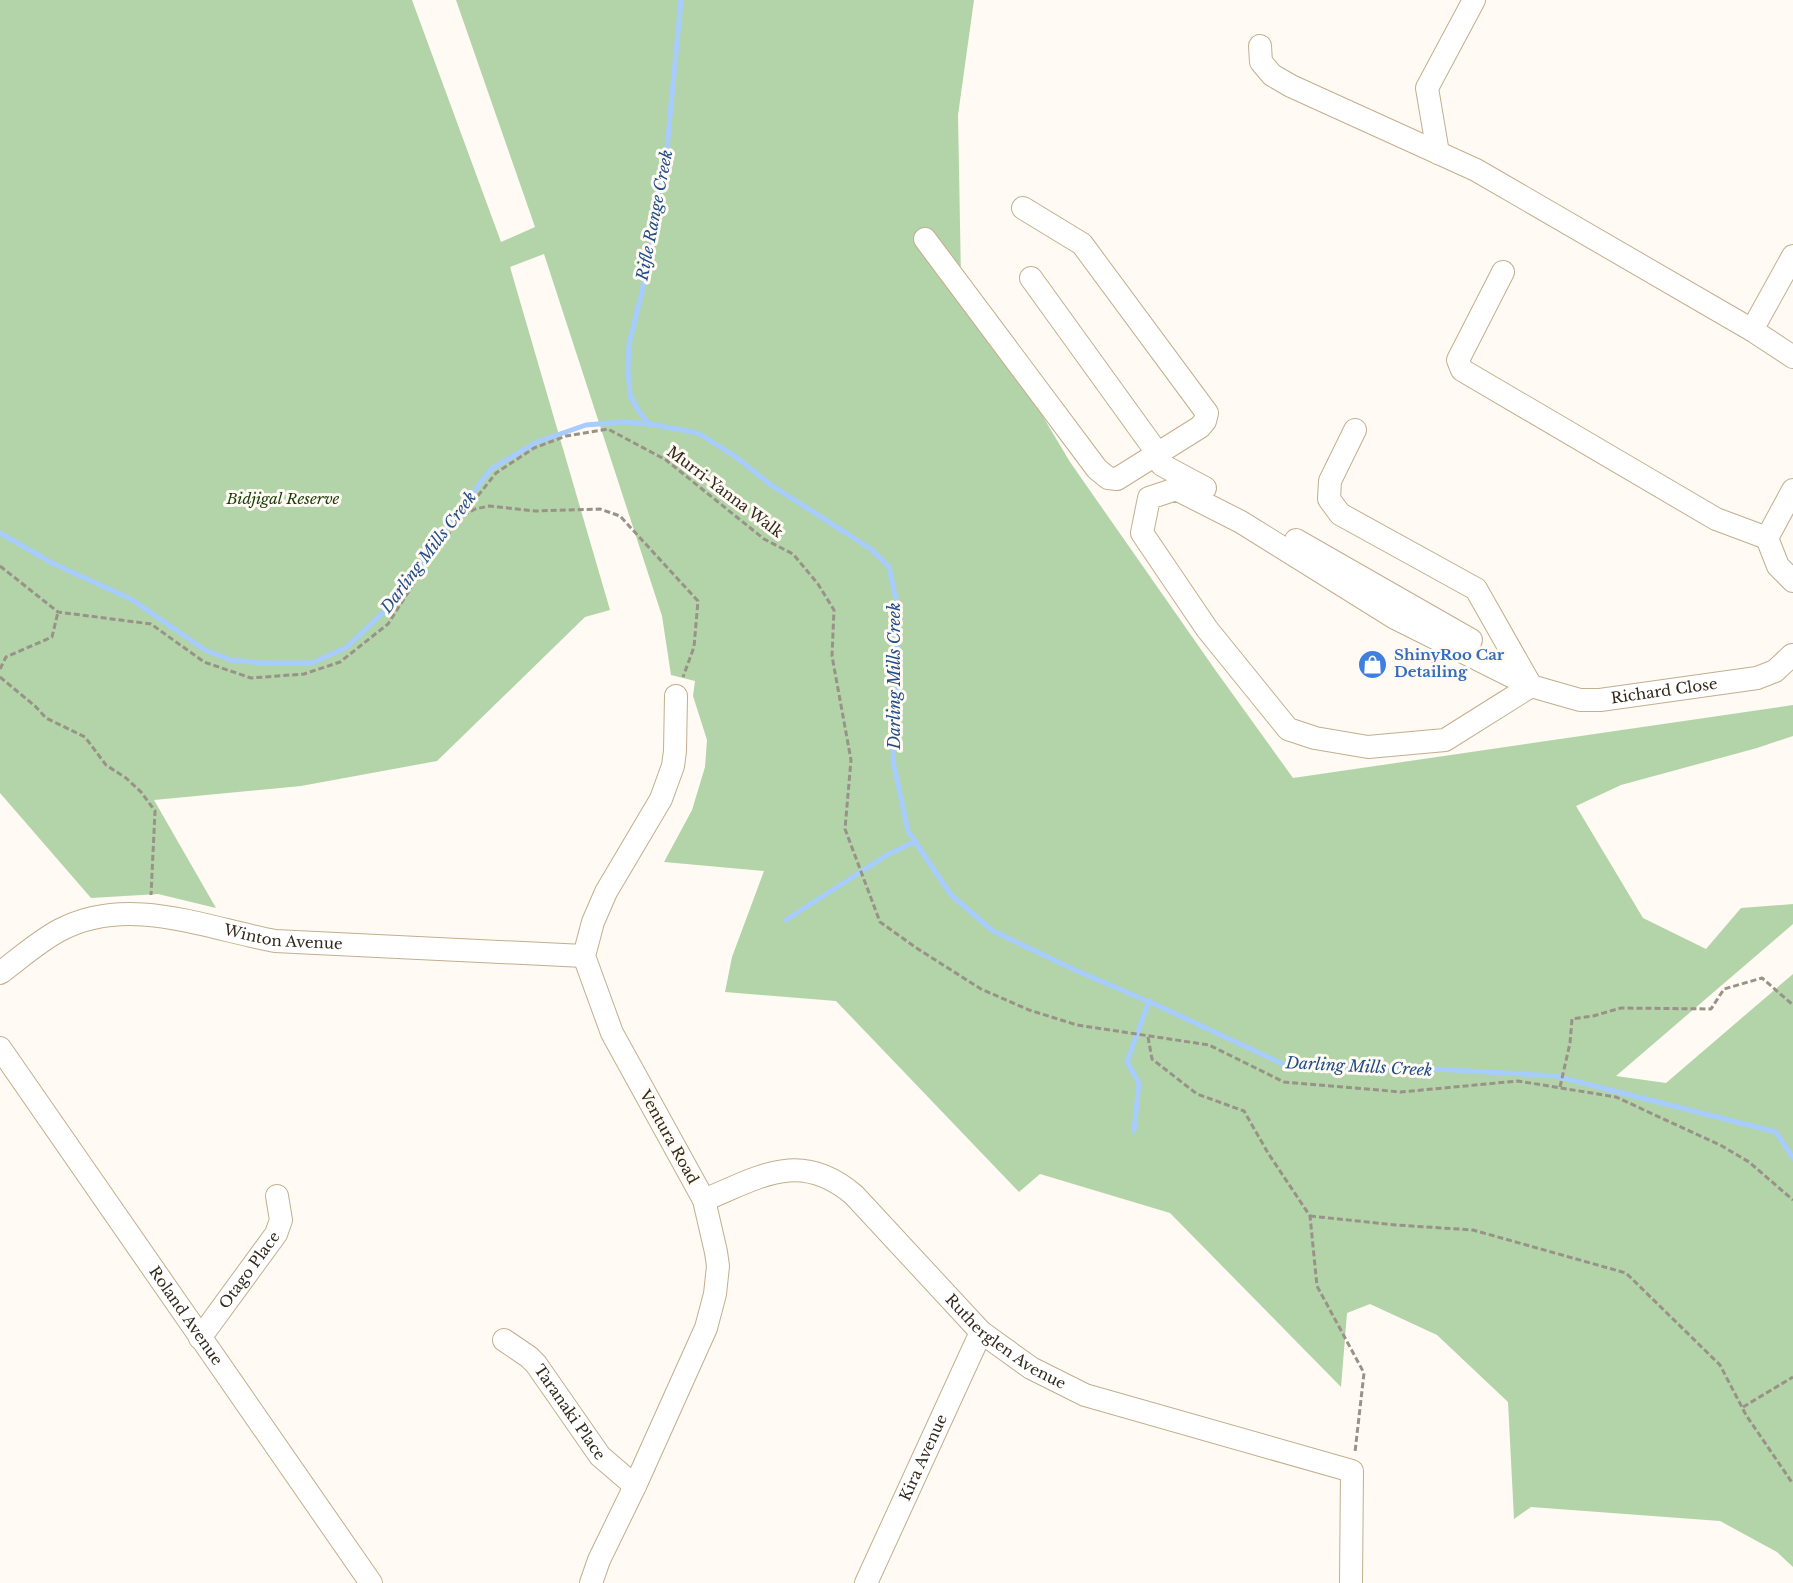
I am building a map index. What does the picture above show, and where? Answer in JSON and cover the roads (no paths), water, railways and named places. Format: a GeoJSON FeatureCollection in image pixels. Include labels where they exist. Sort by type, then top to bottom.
{"type":"FeatureCollection","features":[{"type":"Feature","properties":{"kind":"street"},"geometry":{"type":"LineString","coordinates":[[1438,153],[1426,88],[1474,0]]}},
{"type":"Feature","properties":{"kind":"street"},"geometry":{"type":"LineString","coordinates":[[1260,46],[1261,62],[1272,75],[1291,86],[1476,170],[1752,330],[1793,357]]}},
{"type":"Feature","properties":{"kind":"street"},"geometry":{"type":"LineString","coordinates":[[925,239],[1100,473],[1107,478],[1117,479],[1200,427],[1207,413],[1082,244],[1076,238],[1023,208]]}},
{"type":"Feature","properties":{"kind":"street"},"geometry":{"type":"LineString","coordinates":[[1752,330],[1793,256]]}},
{"type":"Feature","properties":{"kind":"street"},"geometry":{"type":"LineString","coordinates":[[1503,272],[1458,360],[1462,370],[1716,519],[1767,538],[1778,566],[1793,581]]}},
{"type":"Feature","properties":{"kind":"street"},"geometry":{"type":"LineString","coordinates":[[1031,278],[1162,465],[1519,666]]}},
{"type":"Feature","properties":{"kind":"street"},"geometry":{"type":"LineString","coordinates":[[1355,430],[1330,481],[1329,499],[1340,514],[1476,589],[1531,686]]}},
{"type":"Feature","properties":{"kind":"street","name":"Richard Close"},"geometry":{"type":"LineString","coordinates":[[1531,686],[1444,740],[1368,747],[1314,738],[1288,729],[1207,629],[1142,533],[1149,498],[1176,489],[1241,522],[1395,618],[1531,686],[1580,700],[1600,700],[1757,678],[1775,671],[1793,655]]}},
{"type":"Feature","properties":{"kind":"street"},"geometry":{"type":"LineString","coordinates":[[1767,538],[1793,490]]}},
{"type":"Feature","properties":{"kind":"street"},"geometry":{"type":"LineString","coordinates":[[584,956],[593,922],[606,892],[662,799],[675,751],[676,696]]}},
{"type":"Feature","properties":{"kind":"street","name":"Winton Avenue"},"geometry":{"type":"LineString","coordinates":[[0,973],[59,931],[71,925],[115,914],[150,914],[192,921],[275,941],[584,956]]}},
{"type":"Feature","properties":{"kind":"street","name":"Ventura Road"},"geometry":{"type":"LineString","coordinates":[[584,956],[612,1033],[704,1200],[718,1266],[712,1309],[706,1328],[599,1560],[591,1583]]}},
{"type":"Feature","properties":{"kind":"street","name":"Roland Avenue"},"geometry":{"type":"LineString","coordinates":[[0,1048],[371,1583]]}},
{"type":"Feature","properties":{"kind":"street","name":"Rutherglen Avenue"},"geometry":{"type":"LineString","coordinates":[[704,1200],[770,1173],[786,1169],[830,1177],[854,1195],[981,1332],[1031,1368],[1085,1395],[1352,1471],[1351,1583]]}},
{"type":"Feature","properties":{"kind":"street","name":"Otago Place"},"geometry":{"type":"LineString","coordinates":[[200,1338],[276,1234],[281,1220],[277,1196]]}},
{"type":"Feature","properties":{"kind":"street","name":"Kira Avenue"},"geometry":{"type":"LineString","coordinates":[[866,1583],[981,1332]]}},
{"type":"Feature","properties":{"kind":"street","name":"Taranaki Place"},"geometry":{"type":"LineString","coordinates":[[504,1340],[536,1364],[600,1456],[635,1486]]}},
{"type":"Feature","properties":{"kind":"waterway","name":"Rifle Range Creek"},"geometry":{"type":"LineString","coordinates":[[649,424],[630,395],[629,344],[642,292],[666,159],[681,0]]}},
{"type":"Feature","properties":{"kind":"waterway","name":"Darling Mills Creek"},"geometry":{"type":"LineString","coordinates":[[0,533],[54,564],[131,599],[205,650],[231,660],[260,663],[312,663],[347,647],[392,604],[491,469],[537,442],[586,425],[623,422],[698,433],[736,457],[771,485],[871,549],[889,567],[897,605],[897,681],[893,761],[908,831],[951,895],[993,931],[1285,1065],[1416,1068],[1555,1076],[1776,1132],[1793,1158]]}},
{"type":"Feature","properties":{"kind":"waterway"},"geometry":{"type":"LineString","coordinates":[[786,920],[887,855],[916,841]]}},
{"type":"Feature","properties":{"kind":"waterway"},"geometry":{"type":"LineString","coordinates":[[1134,1131],[1139,1083],[1127,1062],[1149,1001]]}},
{"type":"Feature","properties":{"kind":"place","name":"ShinyRoo Car Detailing"},"geometry":{"type":"Point","coordinates":[1373,664]}},
{"type":"Feature","properties":{"kind":"park label","name":"Bidjigal Reserve"},"geometry":{"type":"Point","coordinates":[283,499]}}]}
